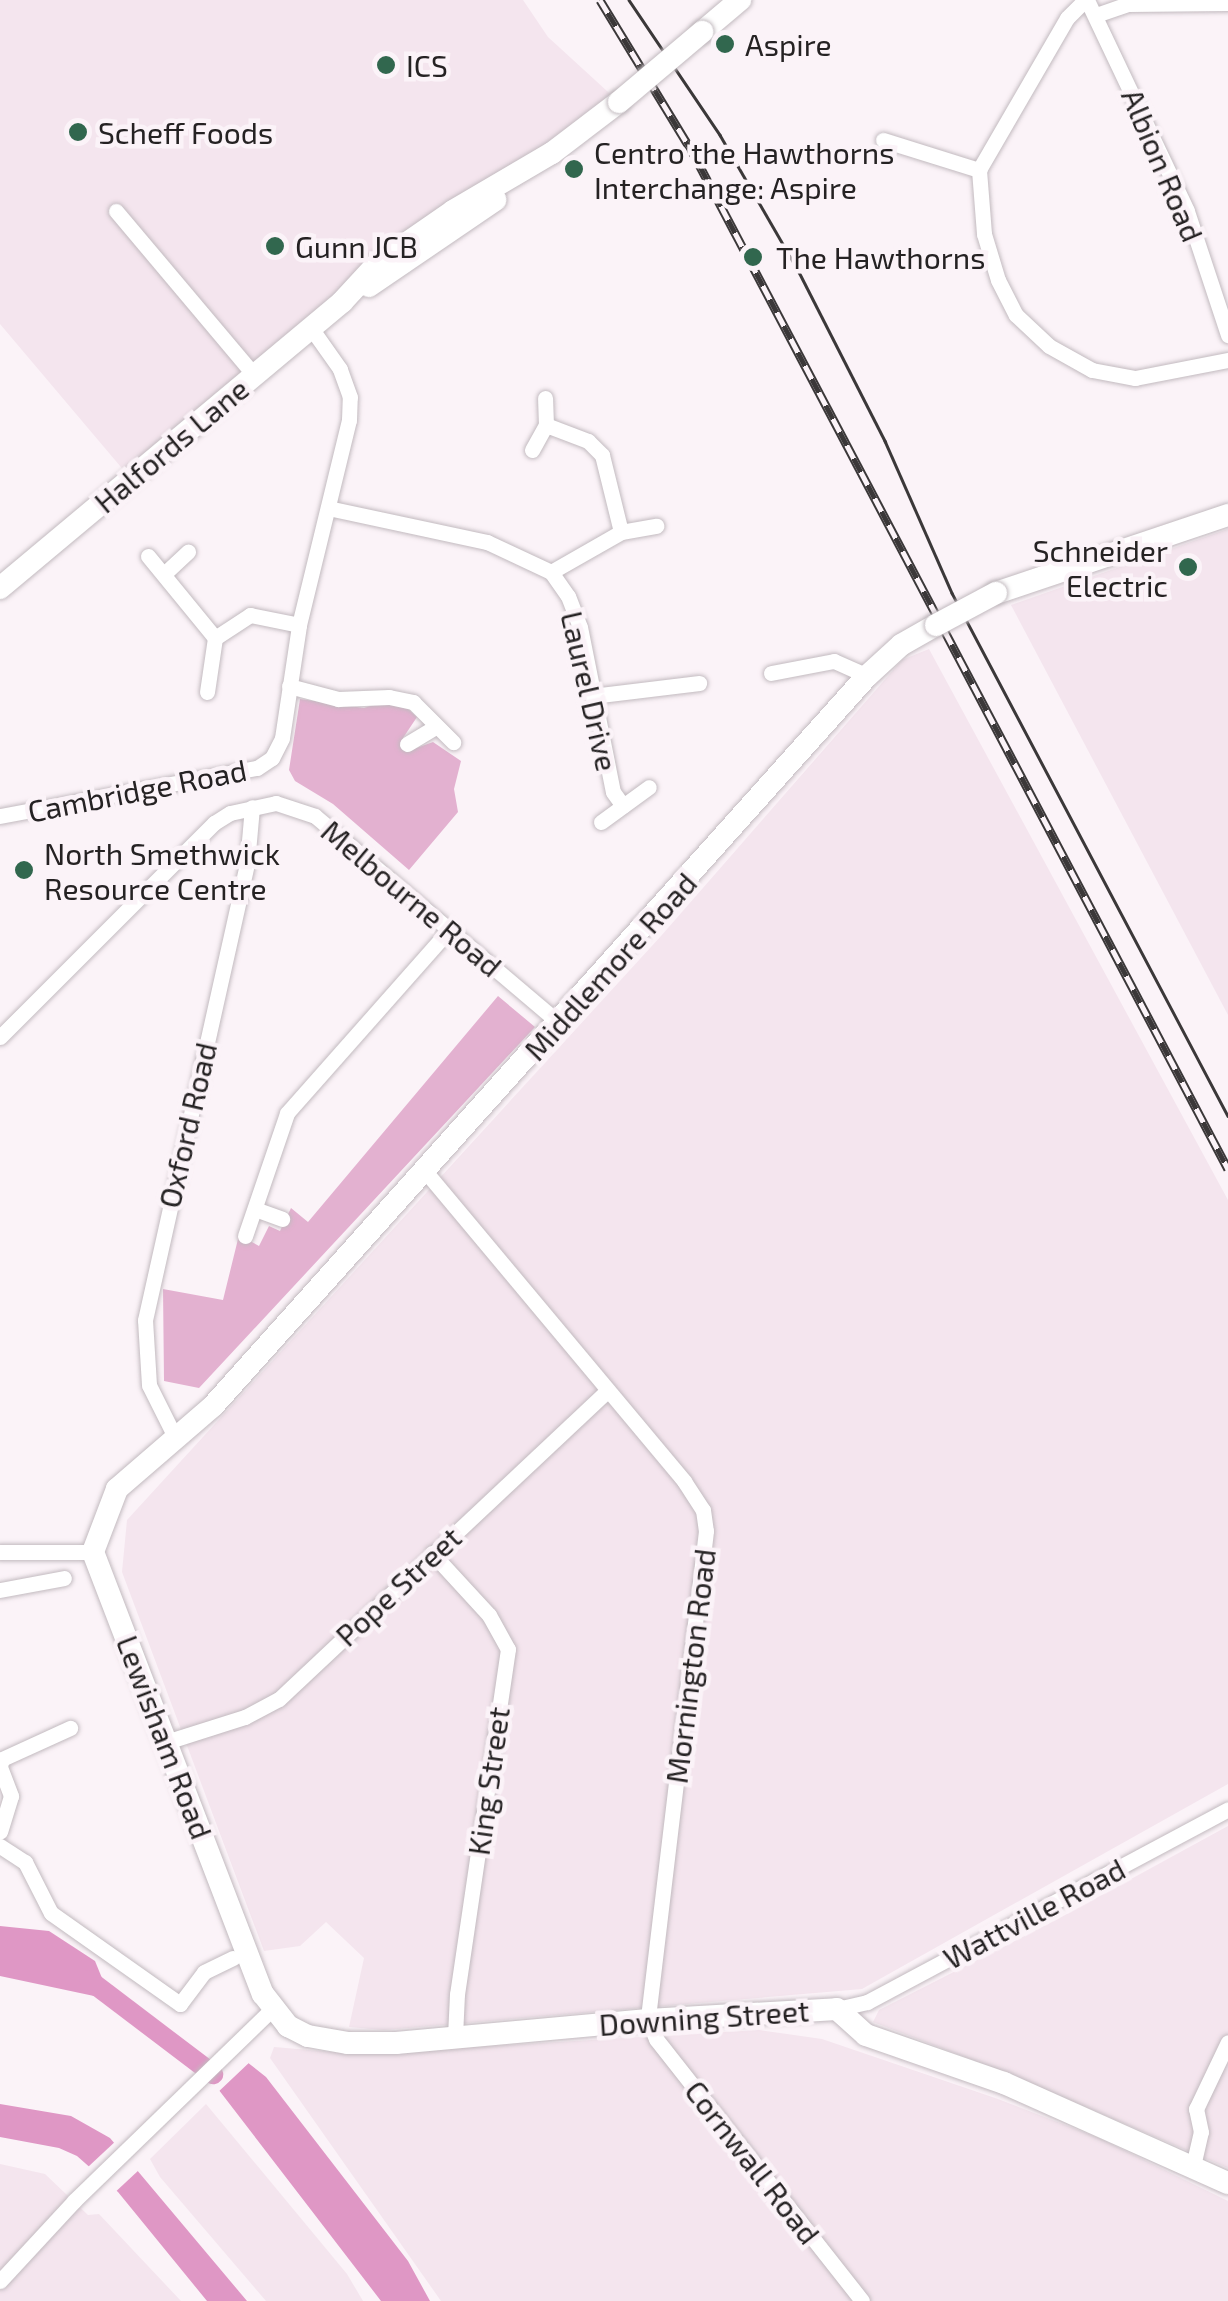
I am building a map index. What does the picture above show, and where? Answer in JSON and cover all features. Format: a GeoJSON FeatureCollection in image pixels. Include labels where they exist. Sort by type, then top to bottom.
{"type":"FeatureCollection","features":[{"type":"Feature","properties":{"kind":"street","name":"Halfords Lane"},"geometry":{"type":"LineString","coordinates":[[0,588],[342,302],[378,263],[410,239],[518,175],[619,102],[740,0]]}},
{"type":"Feature","properties":{"kind":"street","name":"Albion Road"},"geometry":{"type":"LineString","coordinates":[[1086,0],[1187,211],[1228,335]]}},
{"type":"Feature","properties":{"kind":"street"},"geometry":{"type":"LineString","coordinates":[[1086,0],[1067,18],[979,170],[984,234],[998,280],[1016,314],[1050,346],[1092,370],[1135,378],[1228,360]]}},
{"type":"Feature","properties":{"kind":"street"},"geometry":{"type":"LineString","coordinates":[[1096,15],[1128,4],[1228,3]]}},
{"type":"Feature","properties":{"kind":"street"},"geometry":{"type":"LineString","coordinates":[[883,140],[979,170]]}},
{"type":"Feature","properties":{"kind":"street"},"geometry":{"type":"LineString","coordinates":[[116,211],[254,374]]}},
{"type":"Feature","properties":{"kind":"street"},"geometry":{"type":"LineString","coordinates":[[311,328],[333,356],[350,397],[349,420],[299,625],[289,686],[338,699],[362,696],[413,702],[454,742]]}},
{"type":"Feature","properties":{"kind":"street"},"geometry":{"type":"LineString","coordinates":[[532,450],[546,424],[545,398]]}},
{"type":"Feature","properties":{"kind":"street"},"geometry":{"type":"LineString","coordinates":[[546,424],[588,441],[602,456],[620,532]]}},
{"type":"Feature","properties":{"kind":"street","name":"Laurel Drive"},"geometry":{"type":"LineString","coordinates":[[328,508],[488,542],[551,572],[568,596],[580,627],[612,792],[623,806]]}},
{"type":"Feature","properties":{"kind":"street","name":"Middlemore Road"},"geometry":{"type":"LineString","coordinates":[[93,1552],[118,1489],[213,1406],[900,645],[996,594],[1228,515]]}},
{"type":"Feature","properties":{"kind":"street"},"geometry":{"type":"LineString","coordinates":[[551,572],[620,532],[656,526]]}},
{"type":"Feature","properties":{"kind":"street"},"geometry":{"type":"LineString","coordinates":[[164,574],[188,552]]}},
{"type":"Feature","properties":{"kind":"street"},"geometry":{"type":"LineString","coordinates":[[148,556],[216,638]]}},
{"type":"Feature","properties":{"kind":"street"},"geometry":{"type":"LineString","coordinates":[[206,692],[216,638],[250,616],[299,625]]}},
{"type":"Feature","properties":{"kind":"street"},"geometry":{"type":"LineString","coordinates":[[771,673],[834,661],[868,676]]}},
{"type":"Feature","properties":{"kind":"street"},"geometry":{"type":"LineString","coordinates":[[592,696],[699,683]]}},
{"type":"Feature","properties":{"kind":"street","name":"Cambridge Road"},"geometry":{"type":"LineString","coordinates":[[0,816],[257,768],[272,758],[282,738],[289,686]]}},
{"type":"Feature","properties":{"kind":"street"},"geometry":{"type":"LineString","coordinates":[[407,744],[435,727]]}},
{"type":"Feature","properties":{"kind":"street","name":"Laurel Drive"},"geometry":{"type":"LineString","coordinates":[[601,822],[649,787]]}},
{"type":"Feature","properties":{"kind":"street","name":"Melbourne Road"},"geometry":{"type":"LineString","coordinates":[[252,807],[276,803],[315,816],[559,1023]]}},
{"type":"Feature","properties":{"kind":"street"},"geometry":{"type":"LineString","coordinates":[[0,1038],[214,823],[252,807]]}},
{"type":"Feature","properties":{"kind":"street","name":"Oxford Road"},"geometry":{"type":"LineString","coordinates":[[176,1438],[150,1385],[145,1354],[148,1302],[247,863],[252,807]]}},
{"type":"Feature","properties":{"kind":"street"},"geometry":{"type":"LineString","coordinates":[[245,1236],[278,1130],[288,1112],[449,930]]}},
{"type":"Feature","properties":{"kind":"street","name":"Mornington Road"},"geometry":{"type":"LineString","coordinates":[[425,1172],[684,1482],[703,1510],[706,1530],[648,2020]]}},
{"type":"Feature","properties":{"kind":"street"},"geometry":{"type":"LineString","coordinates":[[255,1209],[282,1219]]}},
{"type":"Feature","properties":{"kind":"street","name":"Pope Street"},"geometry":{"type":"LineString","coordinates":[[166,1742],[244,1718],[278,1700],[606,1392]]}},
{"type":"Feature","properties":{"kind":"street"},"geometry":{"type":"LineString","coordinates":[[0,1552],[93,1552]]}},
{"type":"Feature","properties":{"kind":"street","name":"Lewisham Road"},"geometry":{"type":"LineString","coordinates":[[93,1552],[272,2009]]}},
{"type":"Feature","properties":{"kind":"street","name":"King Street"},"geometry":{"type":"LineString","coordinates":[[432,1553],[489,1615],[508,1649],[457,1994],[455,2036]]}},
{"type":"Feature","properties":{"kind":"street"},"geometry":{"type":"LineString","coordinates":[[0,1590],[64,1578]]}},
{"type":"Feature","properties":{"kind":"street"},"geometry":{"type":"LineString","coordinates":[[0,1830],[11,1796],[0,1766],[2,1759],[70,1728]]}},
{"type":"Feature","properties":{"kind":"street","name":"Wattville Road"},"geometry":{"type":"LineString","coordinates":[[837,2009],[868,2002],[1228,1809]]}},
{"type":"Feature","properties":{"kind":"street"},"geometry":{"type":"LineString","coordinates":[[0,1846],[25,1862],[50,1913],[180,2004],[204,1972],[233,1958]]}},
{"type":"Feature","properties":{"kind":"street"},"geometry":{"type":"LineString","coordinates":[[0,2281],[71,2204],[272,2009]]}},
{"type":"Feature","properties":{"kind":"street","name":"Downing Street"},"geometry":{"type":"LineString","coordinates":[[272,2009],[288,2026],[308,2036],[396,2043],[648,2020],[837,2009],[866,2035],[1004,2083],[1228,2183]]}},
{"type":"Feature","properties":{"kind":"street","name":"Cornwall Road"},"geometry":{"type":"LineString","coordinates":[[648,2020],[656,2039],[862,2301]]}},
{"type":"Feature","properties":{"kind":"street"},"geometry":{"type":"LineString","coordinates":[[1194,2166],[1201,2132],[1196,2110],[1228,2042]]}},
{"type":"Feature","properties":{"kind":"shaded area"},"geometry":{"type":"Polygon","coordinates":[[[0,0],[523,0],[548,37],[619,102],[370,279],[131,479],[0,324],[0,0]]]}},
{"type":"Feature","properties":{"kind":"shaded area"},"geometry":{"type":"Polygon","coordinates":[[[1228,529],[1228,1015],[1011,605],[1228,529]]]}},
{"type":"Feature","properties":{"kind":"shaded area"},"geometry":{"type":"Polygon","coordinates":[[[929,649],[1228,1200],[1228,1784],[862,1989],[384,2030],[349,2027],[364,1958],[326,1922],[300,1946],[264,1951],[122,1572],[127,1520],[661,936],[902,660],[929,649]]]}},
{"type":"Feature","properties":{"kind":"shaded area"},"geometry":{"type":"Polygon","coordinates":[[[300,699],[364,708],[382,702],[408,709],[417,717],[403,738],[411,750],[433,742],[461,761],[454,789],[458,812],[409,870],[333,804],[295,781],[289,770],[300,699]]]}},
{"type":"Feature","properties":{"kind":"shaded area"},"geometry":{"type":"Polygon","coordinates":[[[498,996],[535,1027],[199,1388],[164,1381],[163,1289],[223,1300],[239,1235],[259,1246],[269,1226],[280,1231],[291,1208],[308,1222],[498,996]]]}},
{"type":"Feature","properties":{"kind":"shaded area"},"geometry":{"type":"Polygon","coordinates":[[[1228,1826],[1228,2168],[999,2070],[873,2022],[879,2010],[1228,1826]]]}},
{"type":"Feature","properties":{"kind":"shaded area"},"geometry":{"type":"Polygon","coordinates":[[[0,1926],[49,1931],[95,1961],[108,1993],[94,1996],[0,1976],[0,1926]]]}},
{"type":"Feature","properties":{"kind":"shaded area"},"geometry":{"type":"Polygon","coordinates":[[[759,2030],[822,2039],[998,2099],[1099,2138],[1228,2201],[1228,2301],[441,2301],[270,2058],[274,2047],[356,2054],[759,2030]]]}},
{"type":"Feature","properties":{"kind":"shaded area"},"geometry":{"type":"Polygon","coordinates":[[[195,2059],[231,2068],[247,2062],[266,2077],[408,2261],[430,2301],[381,2301],[195,2059]]]}},
{"type":"Feature","properties":{"kind":"shaded area"},"geometry":{"type":"Polygon","coordinates":[[[0,2104],[71,2116],[110,2138],[247,2301],[207,2301],[118,2192],[77,2156],[59,2148],[0,2137],[0,2104]]]}},
{"type":"Feature","properties":{"kind":"shaded area"},"geometry":{"type":"Polygon","coordinates":[[[206,2104],[347,2274],[363,2301],[266,2301],[160,2177],[150,2159],[206,2104]]]}},
{"type":"Feature","properties":{"kind":"shaded area"},"geometry":{"type":"Polygon","coordinates":[[[0,2164],[45,2174],[88,2215],[99,2214],[181,2301],[0,2301],[0,2164]]]}},
{"type":"Feature","properties":{"kind":"pier"},"geometry":{"type":"Polygon","coordinates":[[[199,2055],[231,2063],[253,2059],[215,2095],[191,2063],[199,2055]]]}},
{"type":"Feature","properties":{"kind":"pier"},"geometry":{"type":"Polygon","coordinates":[[[118,2139],[143,2166],[111,2196],[86,2169],[118,2139]]]}},
{"type":"Feature","properties":{"kind":"waterway"},"geometry":{"type":"LineString","coordinates":[[89,1980],[213,2074]]}},
{"type":"Feature","properties":{"kind":"tram line"},"geometry":{"type":"LineString","coordinates":[[629,0],[720,135],[799,272],[885,441],[952,593],[1228,1116]]}},
{"type":"Feature","properties":{"kind":"railway"},"geometry":{"type":"LineString","coordinates":[[600,0],[693,153],[1228,1169]]}},
{"type":"Feature","properties":{"kind":"place","name":"Aspire"},"geometry":{"type":"Point","coordinates":[725,44]}},
{"type":"Feature","properties":{"kind":"place","name":"ICS"},"geometry":{"type":"Point","coordinates":[386,65]}},
{"type":"Feature","properties":{"kind":"place","name":"Scheff Foods"},"geometry":{"type":"Point","coordinates":[78,132]}},
{"type":"Feature","properties":{"kind":"place","name":"Centro the Hawthorns Interchange: Aspire"},"geometry":{"type":"Point","coordinates":[574,169]}},
{"type":"Feature","properties":{"kind":"place","name":"Gunn JCB"},"geometry":{"type":"Point","coordinates":[275,246]}},
{"type":"Feature","properties":{"kind":"place","name":"The Hawthorns"},"geometry":{"type":"Point","coordinates":[753,257]}},
{"type":"Feature","properties":{"kind":"place","name":"Schneider Electric"},"geometry":{"type":"Point","coordinates":[1188,567]}},
{"type":"Feature","properties":{"kind":"place","name":"North Smethwick Resource Centre"},"geometry":{"type":"Point","coordinates":[24,870]}}]}
